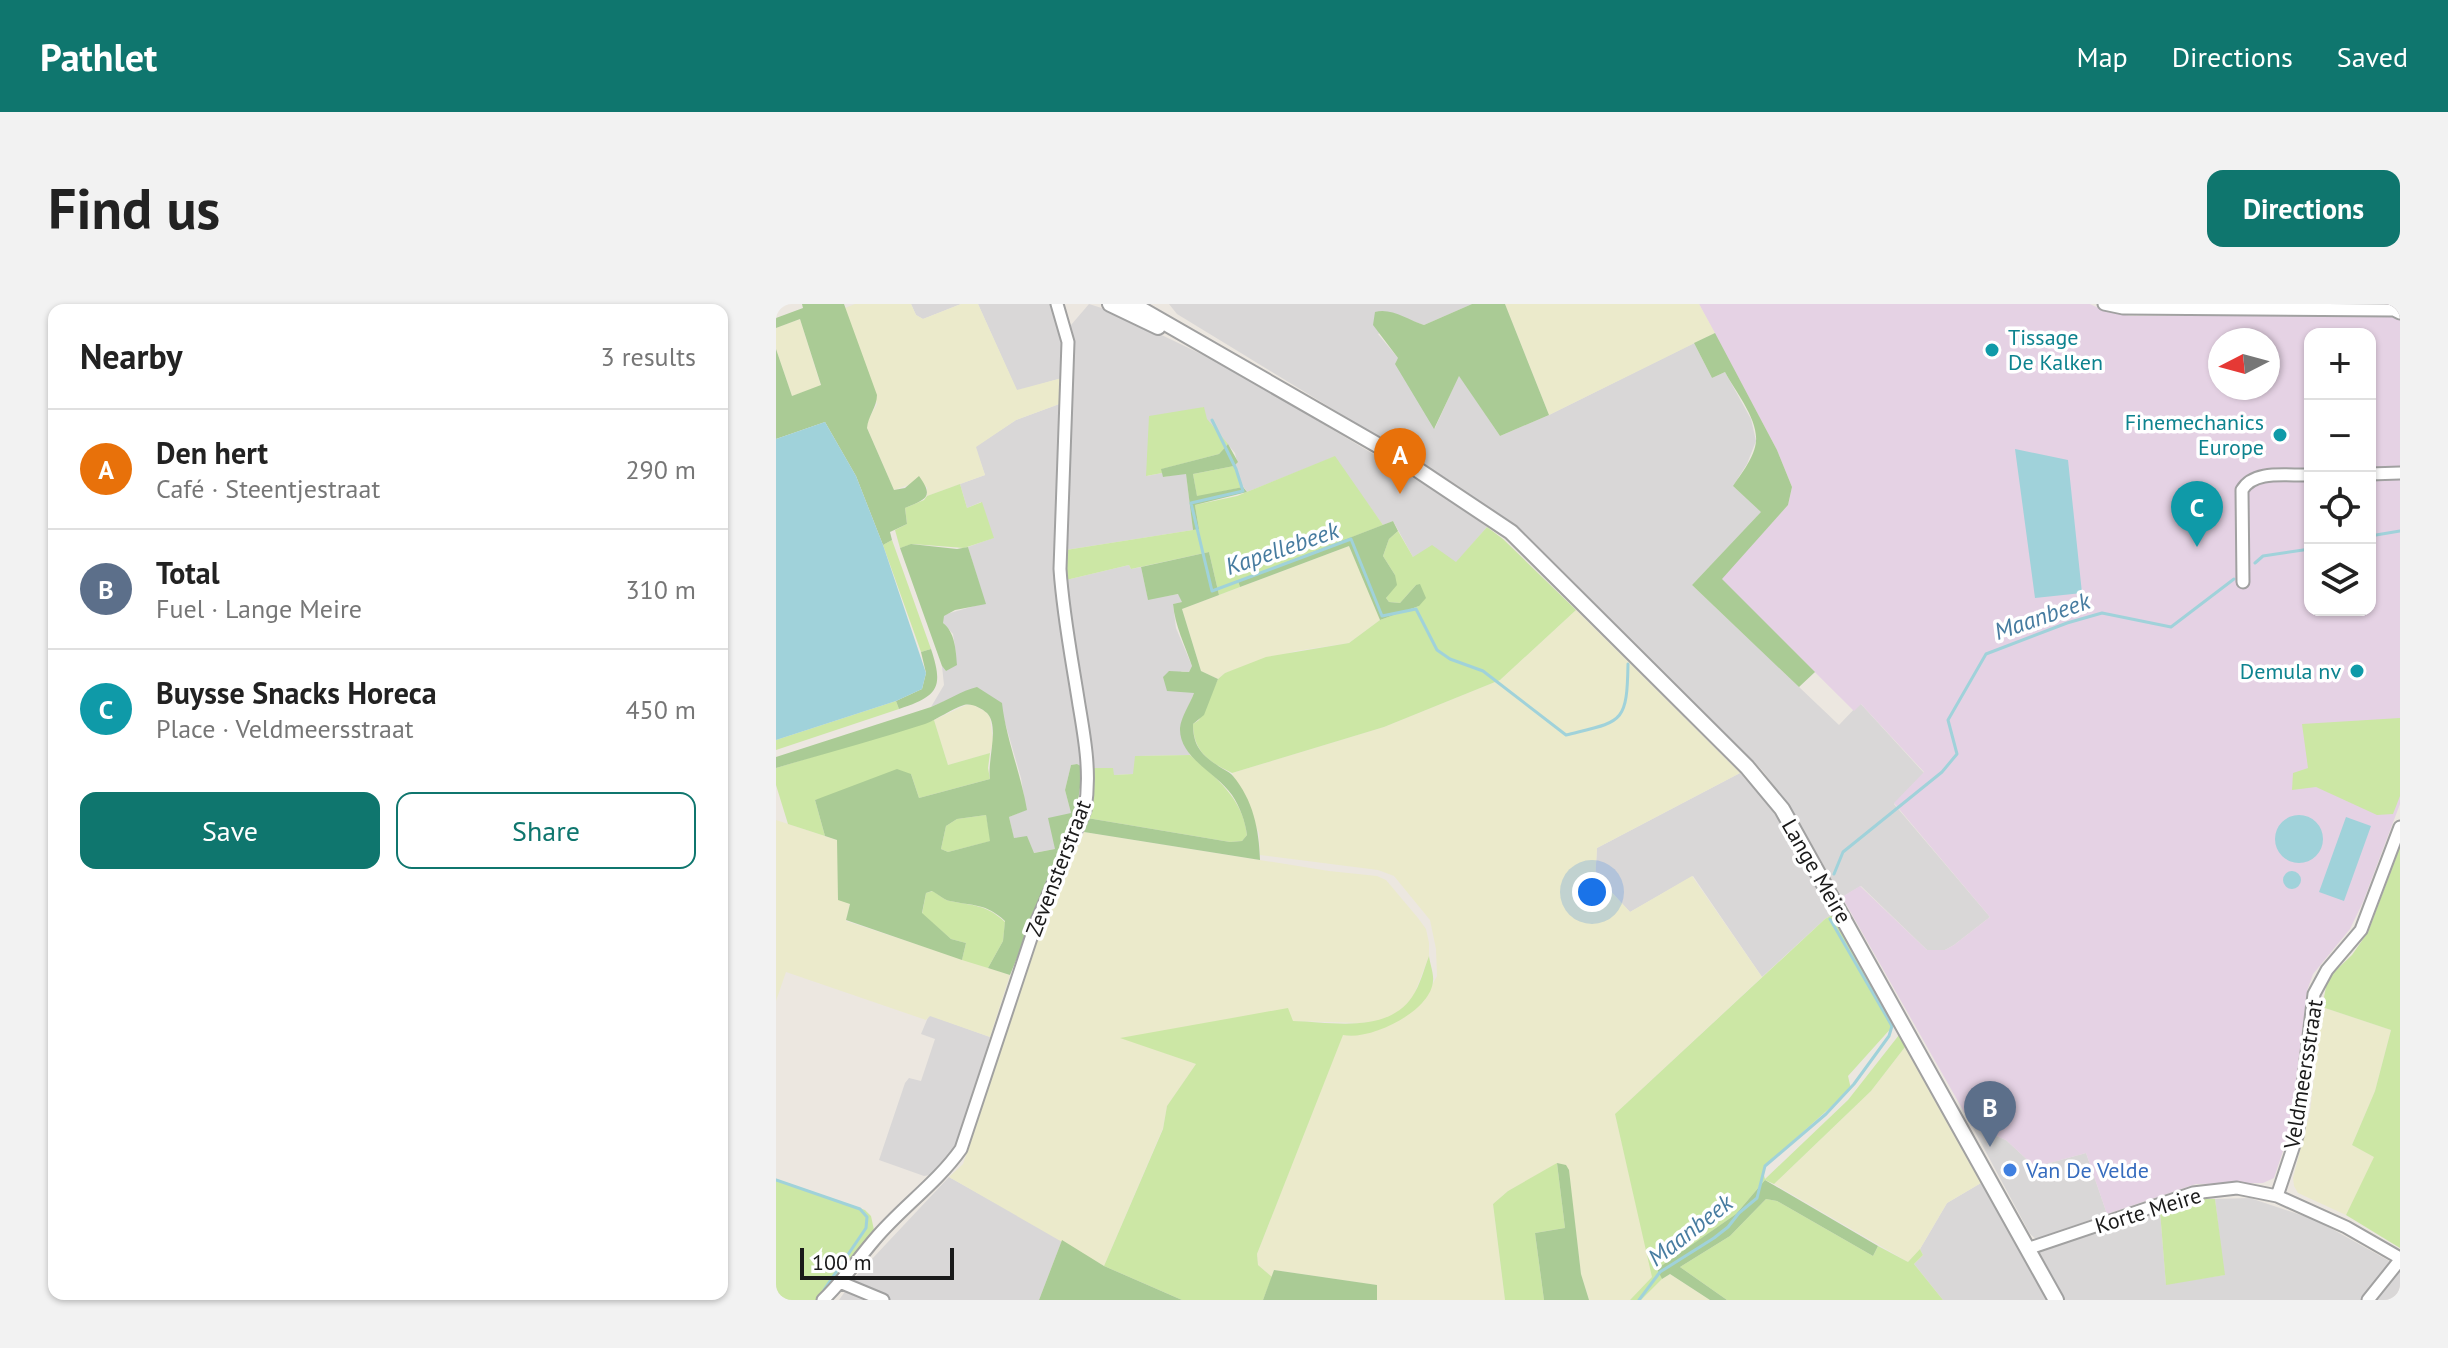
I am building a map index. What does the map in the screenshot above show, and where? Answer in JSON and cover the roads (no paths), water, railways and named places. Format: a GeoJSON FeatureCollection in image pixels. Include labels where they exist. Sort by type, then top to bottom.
{"type":"FeatureCollection","features":[{"type":"Feature","properties":{"kind":"street","name":"Zevensterstraat"},"geometry":{"type":"LineString","coordinates":[[823,1300],[842,1283],[875,1238],[948,1169],[961,1149],[1036,923],[1085,810],[1087,754],[1060,569],[1068,342],[1057,304]]}},
{"type":"Feature","properties":{"kind":"street","name":"Lange Meire"},"geometry":{"type":"LineString","coordinates":[[1110,304],[1140,308],[1400,458],[1511,532],[1747,767],[1782,809],[2056,1300]]}},
{"type":"Feature","properties":{"kind":"street"},"geometry":{"type":"LineString","coordinates":[[2104,304],[2123,308],[2394,310],[2400,313]]}},
{"type":"Feature","properties":{"kind":"street"},"geometry":{"type":"LineString","coordinates":[[2376,474],[2400,473]]}},
{"type":"Feature","properties":{"kind":"street"},"geometry":{"type":"LineString","coordinates":[[2243,582],[2242,490],[2247,481],[2255,477],[2304,475]]}},
{"type":"Feature","properties":{"kind":"street","name":"Veldmeersstraat"},"geometry":{"type":"LineString","coordinates":[[2277,1196],[2297,1136],[2314,994],[2327,970],[2361,930],[2400,827]]}},
{"type":"Feature","properties":{"kind":"street","name":"Korte Meire"},"geometry":{"type":"LineString","coordinates":[[2027,1249],[2193,1193],[2237,1188],[2277,1196],[2346,1227],[2400,1259]]}},
{"type":"Feature","properties":{"kind":"street"},"geometry":{"type":"LineString","coordinates":[[2368,1300],[2400,1259]]}},
{"type":"Feature","properties":{"kind":"street"},"geometry":{"type":"LineString","coordinates":[[842,1283],[883,1300]]}},
{"type":"Feature","properties":{"kind":"water"},"geometry":{"type":"Polygon","coordinates":[[[825,422],[856,476],[926,673],[922,689],[896,701],[776,740],[776,439],[825,422]]]}},
{"type":"Feature","properties":{"kind":"water"},"geometry":{"type":"Polygon","coordinates":[[[2015,449],[2068,460],[2082,593],[2035,598],[2015,449]]]}},
{"type":"Feature","properties":{"kind":"water"},"geometry":{"type":"Polygon","coordinates":[[[2299,815],[2316,822],[2323,839],[2316,856],[2299,863],[2282,856],[2275,839],[2282,822],[2299,815]]]}},
{"type":"Feature","properties":{"kind":"water"},"geometry":{"type":"Polygon","coordinates":[[[2346,817],[2371,826],[2344,901],[2319,892],[2346,817]]]}},
{"type":"Feature","properties":{"kind":"water"},"geometry":{"type":"Polygon","coordinates":[[[2288,871],[2296,871],[2301,880],[2299,887],[2288,889],[2283,884],[2283,876],[2288,871]]]}},
{"type":"Feature","properties":{"kind":"waterway","name":"Kapellebeek"},"geometry":{"type":"LineString","coordinates":[[1212,420],[1243,491],[1191,503],[1212,591],[1351,539],[1382,616],[1416,609],[1437,650],[1450,659],[1483,671],[1566,735],[1599,727],[1618,717],[1626,699],[1628,664]]}},
{"type":"Feature","properties":{"kind":"waterway","name":"Maanbeek"},"geometry":{"type":"LineString","coordinates":[[2376,535],[2400,531]]}},
{"type":"Feature","properties":{"kind":"waterway","name":"Maanbeek"},"geometry":{"type":"LineString","coordinates":[[2255,563],[2263,556],[2304,550]]}},
{"type":"Feature","properties":{"kind":"waterway","name":"Maanbeek"},"geometry":{"type":"LineString","coordinates":[[1834,874],[1843,852],[1942,772],[1957,754],[1948,720],[1986,654],[2102,613],[2171,627],[2234,579]]}},
{"type":"Feature","properties":{"kind":"waterway","name":"Maanbeek"},"geometry":{"type":"LineString","coordinates":[[1639,1300],[1660,1272],[1714,1238],[1757,1198],[1765,1166],[1826,1114],[1854,1084],[1889,1036],[1892,1026],[1830,919]]}},
{"type":"Feature","properties":{"kind":"waterway"},"geometry":{"type":"LineString","coordinates":[[776,1180],[860,1209],[867,1217],[866,1228],[824,1290]]}},
{"type":"Feature","properties":{"kind":"place","name":"Tissage De Kalken"},"geometry":{"type":"Point","coordinates":[1992,350]}},
{"type":"Feature","properties":{"kind":"place","name":"Finemechanics Europe"},"geometry":{"type":"Point","coordinates":[2280,435]}},
{"type":"Feature","properties":{"kind":"place","name":"Den hert"},"geometry":{"type":"Point","coordinates":[1400,494]}},
{"type":"Feature","properties":{"kind":"place","name":"Buysse Snacks Horeca"},"geometry":{"type":"Point","coordinates":[2197,547]}},
{"type":"Feature","properties":{"kind":"place","name":"Demula nv"},"geometry":{"type":"Point","coordinates":[2357,671]}},
{"type":"Feature","properties":{"kind":"place","name":"Total"},"geometry":{"type":"Point","coordinates":[1990,1147]}},
{"type":"Feature","properties":{"kind":"place","name":"Van De Velde"},"geometry":{"type":"Point","coordinates":[2010,1170]}}]}
